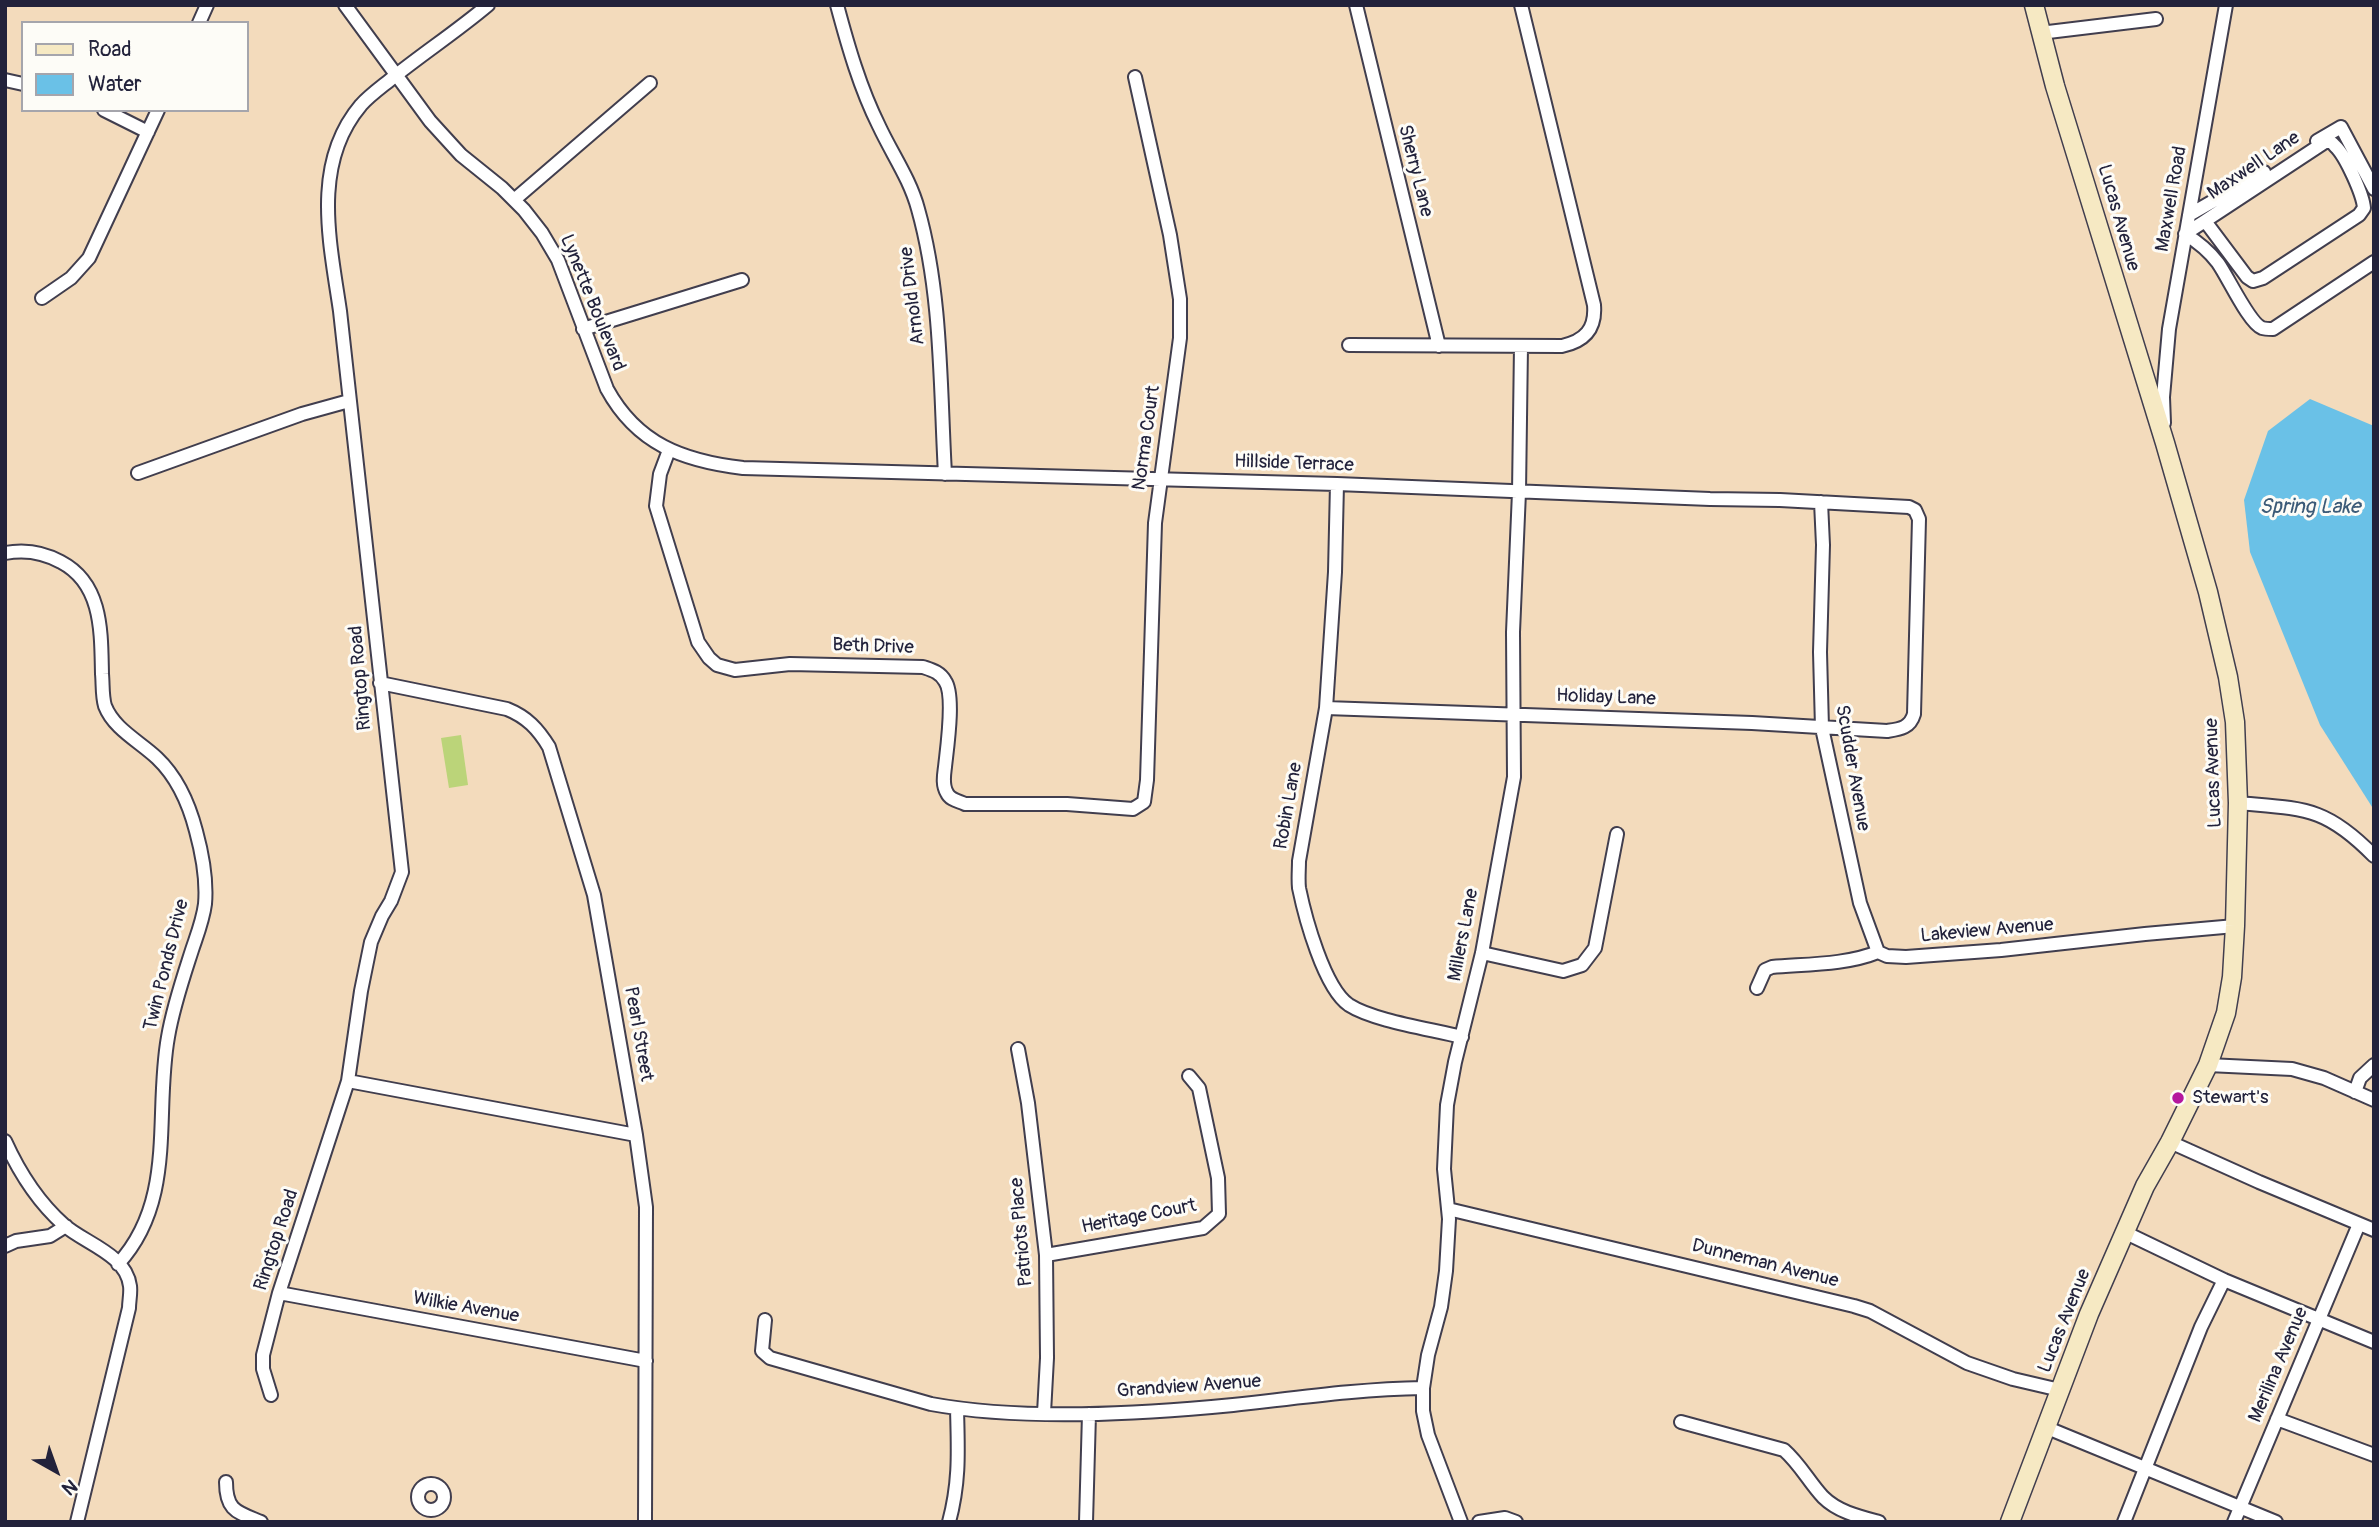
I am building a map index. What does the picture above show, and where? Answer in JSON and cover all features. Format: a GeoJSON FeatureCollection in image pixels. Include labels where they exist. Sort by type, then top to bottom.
{"type":"FeatureCollection","features":[{"type":"Feature","properties":{"kind":"street"},"geometry":{"type":"LineString","coordinates":[[200,21],[207,5]]}},
{"type":"Feature","properties":{"kind":"street","name":"Lynette Boulevard"},"geometry":{"type":"LineString","coordinates":[[345,5],[430,121],[461,155],[514,200],[542,233],[558,260],[583,329],[615,404],[649,438],[669,450]]}},
{"type":"Feature","properties":{"kind":"street","name":"Ringtop Road"},"geometry":{"type":"LineString","coordinates":[[271,1395],[263,1369],[263,1355],[279,1293],[348,1081],[371,942],[400,883],[402,872],[340,311],[327,227],[328,184],[344,131],[362,104],[488,5]]}},
{"type":"Feature","properties":{"kind":"street","name":"Arnold Drive"},"geometry":{"type":"LineString","coordinates":[[837,5],[853,63],[878,125],[906,177],[917,205],[930,257],[936,313],[945,474]]}},
{"type":"Feature","properties":{"kind":"street","name":"Sherry Lane"},"geometry":{"type":"LineString","coordinates":[[1356,5],[1439,346]]}},
{"type":"Feature","properties":{"kind":"street"},"geometry":{"type":"LineString","coordinates":[[1349,345],[1562,346],[1576,343],[1587,335],[1593,324],[1595,314],[1521,5]]}},
{"type":"Feature","properties":{"kind":"street","name":"Lucas Avenue"},"geometry":{"type":"LineString","coordinates":[[2010,1522],[2097,1295],[2145,1186],[2208,1065],[2226,1013],[2232,977],[2235,926],[2238,803],[2235,722],[2228,677],[2208,593],[2165,443],[2119,301],[2034,5]]}},
{"type":"Feature","properties":{"kind":"street","name":"Maxwell Road"},"geometry":{"type":"LineString","coordinates":[[2165,443],[2163,397],[2169,329],[2226,5]]}},
{"type":"Feature","properties":{"kind":"street"},"geometry":{"type":"LineString","coordinates":[[2040,33],[2156,19]]}},
{"type":"Feature","properties":{"kind":"street","name":"Norma Court"},"geometry":{"type":"LineString","coordinates":[[1135,77],[1170,235],[1180,299],[1180,338],[1155,523],[1147,780],[1144,802],[1138,807]]}},
{"type":"Feature","properties":{"kind":"street"},"geometry":{"type":"LineString","coordinates":[[514,200],[650,83]]}},
{"type":"Feature","properties":{"kind":"street"},"geometry":{"type":"LineString","coordinates":[[108,112],[148,132]]}},
{"type":"Feature","properties":{"kind":"street"},"geometry":{"type":"LineString","coordinates":[[42,298],[71,278],[89,258],[157,112]]}},
{"type":"Feature","properties":{"kind":"street"},"geometry":{"type":"LineString","coordinates":[[2189,215],[2341,127],[2374,189]]}},
{"type":"Feature","properties":{"kind":"street","name":"Maxwell Lane"},"geometry":{"type":"LineString","coordinates":[[2185,234],[2325,142],[2331,142],[2337,147],[2365,205],[2359,215],[2281,267],[2253,281],[2246,277],[2205,221]]}},
{"type":"Feature","properties":{"kind":"street"},"geometry":{"type":"LineString","coordinates":[[2185,234],[2200,243],[2219,264],[2256,324],[2264,329],[2273,328],[2374,262]]}},
{"type":"Feature","properties":{"kind":"street"},"geometry":{"type":"LineString","coordinates":[[583,329],[742,280]]}},
{"type":"Feature","properties":{"kind":"street","name":"Millers Lane"},"geometry":{"type":"LineString","coordinates":[[1461,1522],[1428,1435],[1423,1411],[1423,1388],[1428,1355],[1441,1307],[1446,1270],[1449,1219],[1444,1169],[1447,1105],[1482,953],[1514,777],[1513,632],[1521,346]]}},
{"type":"Feature","properties":{"kind":"street"},"geometry":{"type":"LineString","coordinates":[[138,473],[302,414],[349,401]]}},
{"type":"Feature","properties":{"kind":"street","name":"Hillside Terrace"},"geometry":{"type":"LineString","coordinates":[[669,450],[711,464],[743,468],[1337,484],[1909,507],[1917,513],[1920,532],[1914,714],[1912,722],[1905,728],[1885,731]]}},
{"type":"Feature","properties":{"kind":"street","name":"Beth Drive"},"geometry":{"type":"LineString","coordinates":[[669,450],[657,491],[658,516],[698,642],[717,665],[734,670],[790,664],[923,667],[936,671],[946,682],[948,690],[950,723],[944,780],[946,793],[951,798],[965,804],[1138,807]]}},
{"type":"Feature","properties":{"kind":"street","name":"Robin Lane"},"geometry":{"type":"LineString","coordinates":[[1337,484],[1335,572],[1326,708],[1299,861],[1299,886],[1325,972],[1343,1000],[1359,1010],[1462,1037]]}},
{"type":"Feature","properties":{"kind":"street","name":"Scudder Avenue"},"geometry":{"type":"LineString","coordinates":[[1821,502],[1824,545],[1820,652],[1822,728],[1860,903],[1878,951]]}},
{"type":"Feature","properties":{"kind":"street","name":"Twin Ponds Drive"},"geometry":{"type":"LineString","coordinates":[[5,553],[30,551],[48,555],[65,564],[86,582],[93,595],[101,628],[103,685],[107,709],[123,731],[155,757],[175,780],[192,819],[203,863],[203,916],[179,992],[168,1038],[162,1144],[154,1195],[140,1234],[131,1250],[118,1264]]}},
{"type":"Feature","properties":{"kind":"street","name":"Pearl Street"},"geometry":{"type":"LineString","coordinates":[[380,683],[507,709],[520,714],[537,728],[549,747],[594,895],[646,1207],[645,1522]]}},
{"type":"Feature","properties":{"kind":"street","name":"Holiday Lane"},"geometry":{"type":"LineString","coordinates":[[1326,708],[1513,713],[1885,731]]}},
{"type":"Feature","properties":{"kind":"street"},"geometry":{"type":"LineString","coordinates":[[2238,803],[2298,809],[2318,814],[2336,822],[2374,856]]}},
{"type":"Feature","properties":{"kind":"street"},"geometry":{"type":"LineString","coordinates":[[1482,953],[1563,971],[1582,965],[1595,948],[1617,834]]}},
{"type":"Feature","properties":{"kind":"street","name":"Lakeview Avenue"},"geometry":{"type":"LineString","coordinates":[[1757,988],[1765,971],[1772,967],[1866,957],[1878,951],[1887,956],[1919,956],[2235,926]]}},
{"type":"Feature","properties":{"kind":"street","name":"Patriots Place"},"geometry":{"type":"LineString","coordinates":[[1018,1049],[1028,1103],[1046,1255],[1047,1358],[1044,1413]]}},
{"type":"Feature","properties":{"kind":"street"},"geometry":{"type":"LineString","coordinates":[[2208,1065],[2292,1069],[2324,1078],[2374,1100]]}},
{"type":"Feature","properties":{"kind":"street"},"geometry":{"type":"LineString","coordinates":[[2355,1091],[2360,1078],[2374,1065]]}},
{"type":"Feature","properties":{"kind":"street","name":"Heritage Court"},"geometry":{"type":"LineString","coordinates":[[1046,1255],[1203,1227],[1219,1214],[1218,1178],[1199,1088],[1189,1076]]}},
{"type":"Feature","properties":{"kind":"street"},"geometry":{"type":"LineString","coordinates":[[348,1081],[636,1135]]}},
{"type":"Feature","properties":{"kind":"street"},"geometry":{"type":"LineString","coordinates":[[5,1141],[17,1167],[38,1197],[66,1226],[118,1264],[130,1287],[128,1308],[77,1522]]}},
{"type":"Feature","properties":{"kind":"street"},"geometry":{"type":"LineString","coordinates":[[2170,1142],[2374,1230]]}},
{"type":"Feature","properties":{"kind":"street","name":"Dunneman Avenue"},"geometry":{"type":"LineString","coordinates":[[1448,1209],[1854,1306],[1870,1311],[1967,1363],[2060,1390]]}},
{"type":"Feature","properties":{"kind":"street","name":"Merilina Avenue"},"geometry":{"type":"LineString","coordinates":[[2234,1522],[2359,1224]]}},
{"type":"Feature","properties":{"kind":"street"},"geometry":{"type":"LineString","coordinates":[[5,1245],[50,1236],[66,1226]]}},
{"type":"Feature","properties":{"kind":"street"},"geometry":{"type":"LineString","coordinates":[[2124,1232],[2224,1280],[2374,1342]]}},
{"type":"Feature","properties":{"kind":"street"},"geometry":{"type":"LineString","coordinates":[[2124,1522],[2201,1327],[2224,1280]]}},
{"type":"Feature","properties":{"kind":"street","name":"Wilkie Avenue"},"geometry":{"type":"LineString","coordinates":[[279,1293],[646,1361]]}},
{"type":"Feature","properties":{"kind":"street","name":"Grandview Avenue"},"geometry":{"type":"LineString","coordinates":[[765,1320],[762,1352],[769,1358],[957,1409],[1089,1414],[1230,1405],[1374,1389],[1423,1388]]}},
{"type":"Feature","properties":{"kind":"street"},"geometry":{"type":"LineString","coordinates":[[949,1522],[958,1479],[957,1409]]}},
{"type":"Feature","properties":{"kind":"street"},"geometry":{"type":"LineString","coordinates":[[1086,1522],[1089,1414]]}},
{"type":"Feature","properties":{"kind":"street"},"geometry":{"type":"LineString","coordinates":[[2277,1419],[2374,1455]]}},
{"type":"Feature","properties":{"kind":"street"},"geometry":{"type":"LineString","coordinates":[[1681,1422],[1784,1450],[1797,1461],[1824,1497],[1839,1508],[1879,1522]]}},
{"type":"Feature","properties":{"kind":"street"},"geometry":{"type":"LineString","coordinates":[[2045,1427],[2276,1522]]}},
{"type":"Feature","properties":{"kind":"street"},"geometry":{"type":"LineString","coordinates":[[226,1482],[226,1497],[230,1506],[261,1522]]}},
{"type":"Feature","properties":{"kind":"street"},"geometry":{"type":"LineString","coordinates":[[1479,1522],[1490,1518],[1505,1518],[1516,1522]]}},
{"type":"Feature","properties":{"kind":"green space"},"geometry":{"type":"Polygon","coordinates":[[[461,735],[468,785],[449,788],[441,738],[461,735]]]}},
{"type":"Feature","properties":{"kind":"water","name":"Spring Lake"},"geometry":{"type":"Polygon","coordinates":[[[2310,399],[2374,426],[2374,810],[2320,725],[2250,552],[2244,500],[2268,431],[2310,399]]]}},
{"type":"Feature","properties":{"kind":"place","name":"Stewart's"},"geometry":{"type":"Point","coordinates":[2178,1098]}}]}
